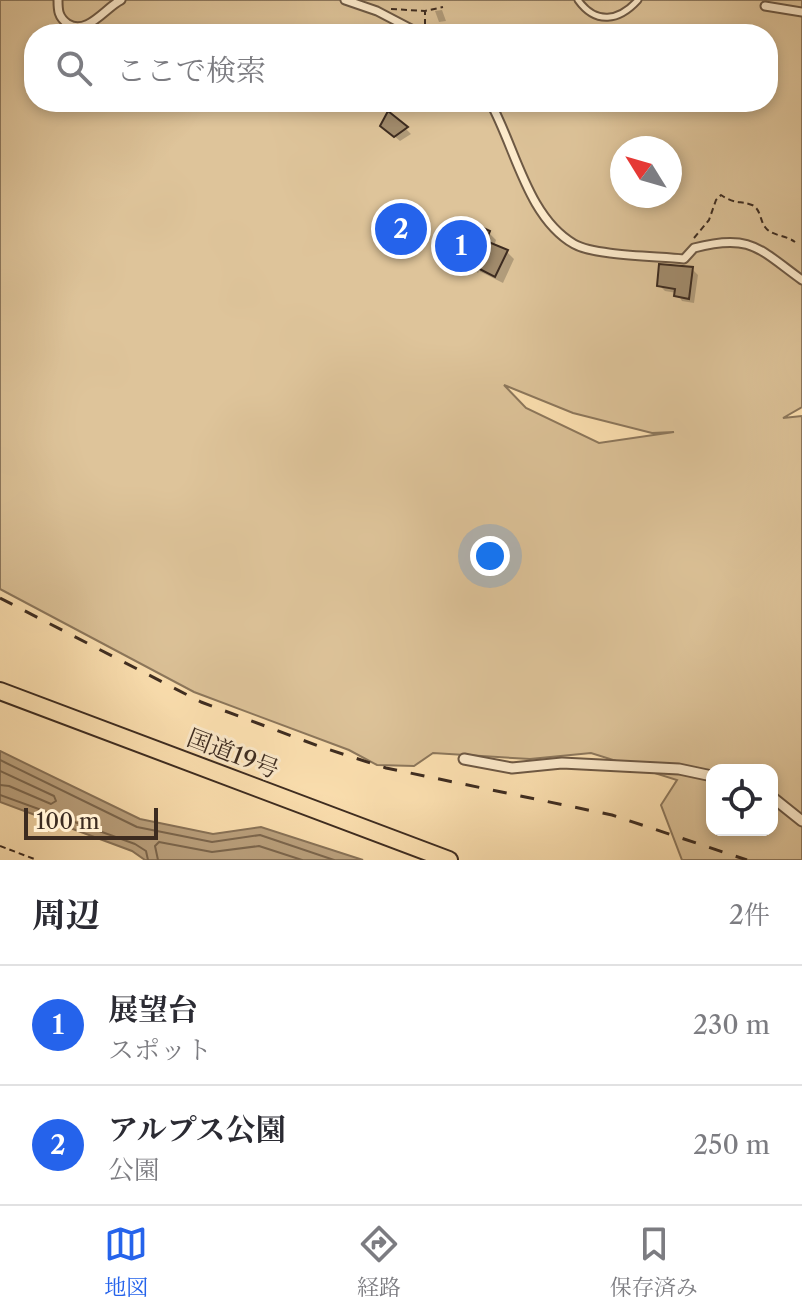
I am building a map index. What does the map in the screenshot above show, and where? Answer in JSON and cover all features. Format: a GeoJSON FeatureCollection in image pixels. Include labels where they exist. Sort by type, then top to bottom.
{"type":"FeatureCollection","features":[{"type":"Feature","properties":{"kind":"highway","name":"国道19号"},"geometry":{"type":"LineString","coordinates":[[0,691],[449,860]]}},
{"type":"Feature","properties":{"kind":"street"},"geometry":{"type":"LineString","coordinates":[[58,0],[58,13],[69,24]]}},
{"type":"Feature","properties":{"kind":"street"},"geometry":{"type":"LineString","coordinates":[[86,24],[121,0]]}},
{"type":"Feature","properties":{"kind":"street"},"geometry":{"type":"LineString","coordinates":[[345,0],[402,24]]}},
{"type":"Feature","properties":{"kind":"street"},"geometry":{"type":"LineString","coordinates":[[765,6],[802,12]]}},
{"type":"Feature","properties":{"kind":"street"},"geometry":{"type":"LineString","coordinates":[[494,112],[531,194],[551,224],[575,245],[684,259],[694,248],[733,241],[754,245],[802,280]]}},
{"type":"Feature","properties":{"kind":"street"},"geometry":{"type":"LineString","coordinates":[[464,759],[512,768],[562,763],[679,769],[706,775]]}},
{"type":"Feature","properties":{"kind":"street"},"geometry":{"type":"LineString","coordinates":[[778,802],[802,821]]}},
{"type":"Feature","properties":{"kind":"lane"},"geometry":{"type":"LineString","coordinates":[[578,0],[606,19],[620,16],[638,0]]}},
{"type":"Feature","properties":{"kind":"path"},"geometry":{"type":"LineString","coordinates":[[377,11],[404,8],[425,11],[443,7]]}},
{"type":"Feature","properties":{"kind":"path"},"geometry":{"type":"LineString","coordinates":[[425,11],[427,21]]}},
{"type":"Feature","properties":{"kind":"path"},"geometry":{"type":"LineString","coordinates":[[684,259],[695,235],[709,220],[721,195],[733,203],[752,204],[759,211],[764,227],[795,242]]}},
{"type":"Feature","properties":{"kind":"path"},"geometry":{"type":"LineString","coordinates":[[0,846],[37,860]]}},
{"type":"Feature","properties":{"kind":"shaded area"},"geometry":{"type":"Polygon","coordinates":[[[0,0],[802,0],[802,407],[783,418],[802,416],[802,860],[682,860],[661,805],[677,780],[591,753],[530,759],[433,753],[414,766],[377,765],[349,750],[194,692],[0,589],[0,0]],[[504,385],[526,408],[599,443],[674,432],[652,433],[573,413],[504,385]]]}},
{"type":"Feature","properties":{"kind":"water"},"geometry":{"type":"Polygon","coordinates":[[[0,751],[140,819],[213,834],[261,827],[363,860],[145,860],[132,851],[0,802],[0,751]]]}},
{"type":"Feature","properties":{"kind":"building"},"geometry":{"type":"Polygon","coordinates":[[[389,112],[408,127],[394,137],[380,126],[389,112]]]}},
{"type":"Feature","properties":{"kind":"building"},"geometry":{"type":"Polygon","coordinates":[[[479,226],[490,231],[486,241],[508,250],[495,277],[472,265],[470,267],[452,255],[450,246],[455,233],[465,230],[475,236],[479,226]]]}},
{"type":"Feature","properties":{"kind":"building"},"geometry":{"type":"Polygon","coordinates":[[[659,264],[693,267],[689,299],[674,296],[675,289],[657,286],[659,264]]]}},
{"type":"Feature","properties":{"kind":"railway"},"geometry":{"type":"LineString","coordinates":[[0,598],[201,702],[321,747],[386,768],[612,815],[747,860]]}},
{"type":"Feature","properties":{"kind":"place","name":"アルプス公園"},"geometry":{"type":"Point","coordinates":[401,229]}},
{"type":"Feature","properties":{"kind":"place","name":"展望台"},"geometry":{"type":"Point","coordinates":[461,246]}}]}
